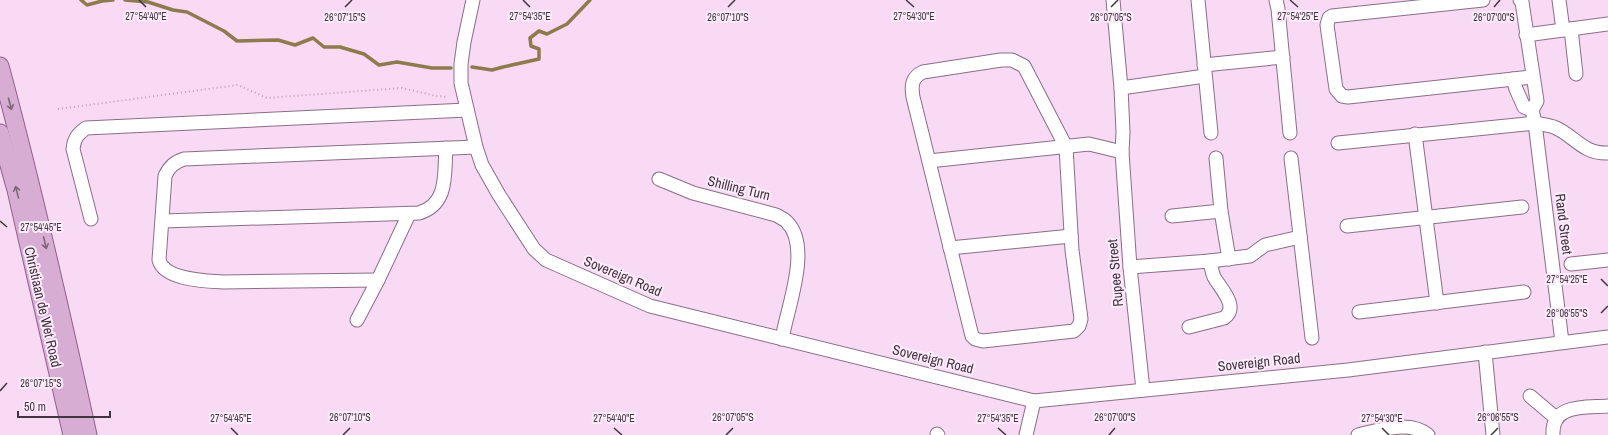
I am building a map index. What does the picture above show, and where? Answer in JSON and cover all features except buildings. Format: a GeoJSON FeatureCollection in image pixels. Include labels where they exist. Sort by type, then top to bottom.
{"type":"FeatureCollection","features":[{"type":"Feature","properties":{"kind":"main road","name":"Christiaan de Wet Road"},"geometry":{"type":"LineString","coordinates":[[0,66],[45,245],[88,435]]}},
{"type":"Feature","properties":{"kind":"main road","name":"Christiaan de Wet Road"},"geometry":{"type":"LineString","coordinates":[[0,133],[16,190],[72,435]]}},
{"type":"Feature","properties":{"kind":"street","name":"Sovereign Road"},"geometry":{"type":"LineString","coordinates":[[473,0],[469,13],[461,64],[461,83],[482,165],[499,195],[534,249],[546,260],[650,306],[1034,401],[1348,370],[1608,337]]}},
{"type":"Feature","properties":{"kind":"street","name":"Rupee Street"},"geometry":{"type":"LineString","coordinates":[[1113,0],[1121,88],[1123,132],[1122,152],[1130,267],[1143,390]]}},
{"type":"Feature","properties":{"kind":"street"},"geometry":{"type":"LineString","coordinates":[[1198,0],[1211,132]]}},
{"type":"Feature","properties":{"kind":"street"},"geometry":{"type":"LineString","coordinates":[[1276,0],[1290,133]]}},
{"type":"Feature","properties":{"kind":"street"},"geometry":{"type":"LineString","coordinates":[[1483,0],[1332,16],[1328,18],[1327,25],[1336,89],[1342,96],[1348,98],[1532,77]]}},
{"type":"Feature","properties":{"kind":"street"},"geometry":{"type":"LineString","coordinates":[[1513,79],[1524,107],[1532,110],[1537,101],[1532,77],[1522,2],[1520,0]]}},
{"type":"Feature","properties":{"kind":"street"},"geometry":{"type":"LineString","coordinates":[[1559,0],[1576,74]]}},
{"type":"Feature","properties":{"kind":"street"},"geometry":{"type":"LineString","coordinates":[[1526,34],[1608,24]]}},
{"type":"Feature","properties":{"kind":"street"},"geometry":{"type":"LineString","coordinates":[[1121,88],[1205,70],[1283,57]]}},
{"type":"Feature","properties":{"kind":"street"},"geometry":{"type":"LineString","coordinates":[[1001,60],[1012,60],[1024,66],[1028,72],[1066,147],[1071,236],[1081,319],[1078,326],[1074,331],[983,341],[975,339],[972,336],[913,97],[912,89],[914,78],[923,72],[1001,60]]}},
{"type":"Feature","properties":{"kind":"street"},"geometry":{"type":"LineString","coordinates":[[91,220],[73,149],[74,141],[78,134],[86,128],[466,105]]}},
{"type":"Feature","properties":{"kind":"street","name":"Rand Street"},"geometry":{"type":"LineString","coordinates":[[1532,110],[1535,123],[1562,342]]}},
{"type":"Feature","properties":{"kind":"street"},"geometry":{"type":"LineString","coordinates":[[1338,143],[1535,123],[1555,128],[1597,153],[1608,153]]}},
{"type":"Feature","properties":{"kind":"street"},"geometry":{"type":"LineString","coordinates":[[1415,134],[1436,303]]}},
{"type":"Feature","properties":{"kind":"street"},"geometry":{"type":"LineString","coordinates":[[929,161],[1089,144],[1122,152]]}},
{"type":"Feature","properties":{"kind":"street"},"geometry":{"type":"LineString","coordinates":[[378,280],[223,282],[197,280],[170,273],[160,264],[159,260],[163,221],[165,176],[171,165],[184,159],[476,146]]}},
{"type":"Feature","properties":{"kind":"street"},"geometry":{"type":"LineString","coordinates":[[163,221],[409,214],[427,211],[437,202],[443,184],[446,148]]}},
{"type":"Feature","properties":{"kind":"street"},"geometry":{"type":"LineString","coordinates":[[1216,158],[1229,259]]}},
{"type":"Feature","properties":{"kind":"street"},"geometry":{"type":"LineString","coordinates":[[1291,158],[1312,338]]}},
{"type":"Feature","properties":{"kind":"street","name":"Shilling Turn"},"geometry":{"type":"LineString","coordinates":[[658,179],[693,193],[776,215],[787,222],[793,232],[798,253],[798,269],[782,339]]}},
{"type":"Feature","properties":{"kind":"street"},"geometry":{"type":"LineString","coordinates":[[1347,226],[1522,206]]}},
{"type":"Feature","properties":{"kind":"street"},"geometry":{"type":"LineString","coordinates":[[1172,216],[1222,211]]}},
{"type":"Feature","properties":{"kind":"street"},"geometry":{"type":"LineString","coordinates":[[357,320],[378,280],[409,214]]}},
{"type":"Feature","properties":{"kind":"street"},"geometry":{"type":"LineString","coordinates":[[950,248],[1071,236]]}},
{"type":"Feature","properties":{"kind":"street"},"geometry":{"type":"LineString","coordinates":[[1130,267],[1210,261],[1250,256],[1265,245],[1300,237]]}},
{"type":"Feature","properties":{"kind":"street"},"geometry":{"type":"LineString","coordinates":[[1571,264],[1608,260]]}},
{"type":"Feature","properties":{"kind":"street"},"geometry":{"type":"LineString","coordinates":[[1189,328],[1224,318],[1229,315],[1230,312],[1226,293],[1215,279],[1210,261]]}},
{"type":"Feature","properties":{"kind":"street"},"geometry":{"type":"LineString","coordinates":[[1359,312],[1524,292]]}},
{"type":"Feature","properties":{"kind":"street"},"geometry":{"type":"LineString","coordinates":[[1485,352],[1493,435]]}},
{"type":"Feature","properties":{"kind":"street"},"geometry":{"type":"LineString","coordinates":[[1530,396],[1556,418]]}},
{"type":"Feature","properties":{"kind":"street"},"geometry":{"type":"LineString","coordinates":[[1026,435],[1034,401]]}},
{"type":"Feature","properties":{"kind":"street"},"geometry":{"type":"LineString","coordinates":[[1553,435],[1556,418],[1561,413],[1570,409],[1608,406]]}},
{"type":"Feature","properties":{"kind":"street"},"geometry":{"type":"LineString","coordinates":[[1358,435],[1407,426],[1421,430],[1428,435]]}},
{"type":"Feature","properties":{"kind":"path"},"geometry":{"type":"LineString","coordinates":[[58,109],[238,86],[267,98],[402,88],[466,105]]}},
{"type":"Feature","properties":{"kind":"waterway"},"geometry":{"type":"LineString","coordinates":[[81,0],[87,5],[113,0]]}},
{"type":"Feature","properties":{"kind":"waterway"},"geometry":{"type":"LineString","coordinates":[[125,0],[148,2],[173,10],[187,12],[224,31],[237,41],[278,40],[295,45],[313,38],[324,47],[340,47],[364,54],[379,65],[397,62],[432,68],[451,68]]}},
{"type":"Feature","properties":{"kind":"waterway"},"geometry":{"type":"LineString","coordinates":[[472,67],[492,70],[539,59],[539,49],[531,46],[530,38],[539,31],[547,34],[567,24],[590,0]]}}]}
